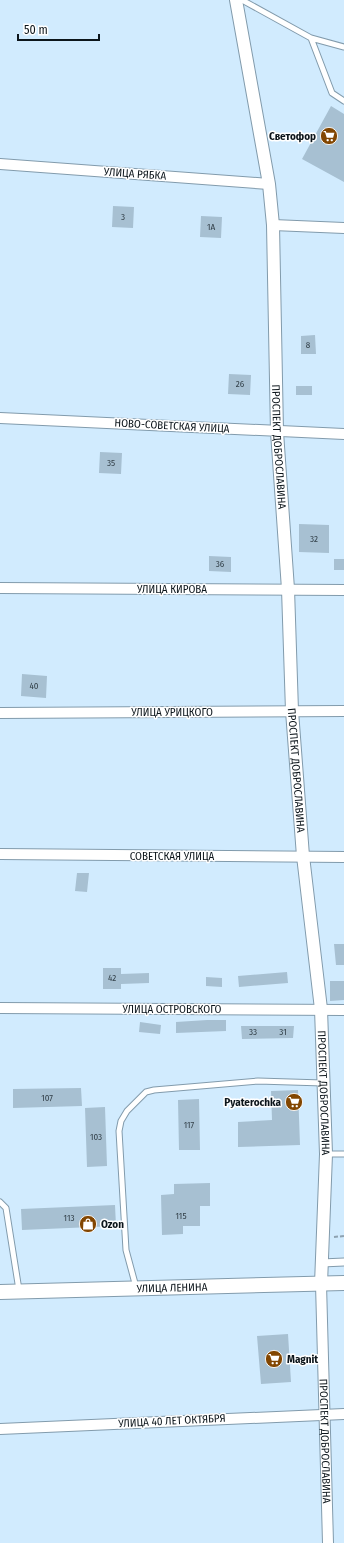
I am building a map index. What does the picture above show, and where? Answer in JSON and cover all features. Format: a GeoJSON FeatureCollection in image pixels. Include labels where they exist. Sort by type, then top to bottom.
{"type":"FeatureCollection","features":[{"type":"Feature","properties":{"kind":"main road","name":"УЛИЦА ЛЕНИНА"},"geometry":{"type":"LineString","coordinates":[[0,1292],[344,1283]]}},
{"type":"Feature","properties":{"kind":"street","name":"ПРОСПЕКТ ДОБРОСЛАВИНА"},"geometry":{"type":"LineString","coordinates":[[236,0],[269,184],[273,225],[277,432],[288,589],[292,711],[303,856],[321,1009],[326,1154],[321,1284],[328,1543]]}},
{"type":"Feature","properties":{"kind":"street","name":"УЛИЦА РЯБКА"},"geometry":{"type":"LineString","coordinates":[[0,164],[269,184]]}},
{"type":"Feature","properties":{"kind":"street"},"geometry":{"type":"LineString","coordinates":[[273,225],[344,228]]}},
{"type":"Feature","properties":{"kind":"street","name":"НОВО-СОВЕТСКАЯ УЛИЦА"},"geometry":{"type":"LineString","coordinates":[[0,418],[344,434]]}},
{"type":"Feature","properties":{"kind":"street","name":"УЛИЦА КИРОВА"},"geometry":{"type":"LineString","coordinates":[[0,588],[344,590]]}},
{"type":"Feature","properties":{"kind":"street","name":"УЛИЦА УРИЦКОГО"},"geometry":{"type":"LineString","coordinates":[[0,713],[344,711]]}},
{"type":"Feature","properties":{"kind":"street","name":"СОВЕТСКАЯ УЛИЦА"},"geometry":{"type":"LineString","coordinates":[[0,854],[344,857]]}},
{"type":"Feature","properties":{"kind":"street","name":"УЛИЦА ОСТРОВСКОГО"},"geometry":{"type":"LineString","coordinates":[[0,1008],[344,1010]]}},
{"type":"Feature","properties":{"kind":"street"},"geometry":{"type":"LineString","coordinates":[[322,1262],[344,1262]]}},
{"type":"Feature","properties":{"kind":"street","name":"УЛИЦА 40 ЛЕТ ОКТЯБРЯ"},"geometry":{"type":"LineString","coordinates":[[0,1429],[344,1414]]}},
{"type":"Feature","properties":{"kind":"lane"},"geometry":{"type":"LineString","coordinates":[[242,0],[311,38],[344,47]]}},
{"type":"Feature","properties":{"kind":"lane"},"geometry":{"type":"LineString","coordinates":[[311,38],[332,93],[344,102]]}},
{"type":"Feature","properties":{"kind":"lane"},"geometry":{"type":"LineString","coordinates":[[136,1288],[126,1250],[119,1145],[121,1121],[127,1112],[146,1092],[154,1090],[258,1081],[324,1083]]}},
{"type":"Feature","properties":{"kind":"lane"},"geometry":{"type":"LineString","coordinates":[[326,1154],[344,1154]]}},
{"type":"Feature","properties":{"kind":"lane"},"geometry":{"type":"LineString","coordinates":[[0,1202],[6,1208],[20,1291]]}},
{"type":"Feature","properties":{"kind":"building","name":"Светофор"},"geometry":{"type":"Polygon","coordinates":[[[331,106],[344,114],[344,182],[302,159],[331,106]]]}},
{"type":"Feature","properties":{"kind":"building"},"geometry":{"type":"Polygon","coordinates":[[[113,206],[134,207],[133,228],[112,227],[113,206]]]}},
{"type":"Feature","properties":{"kind":"building"},"geometry":{"type":"Polygon","coordinates":[[[201,216],[222,217],[221,238],[200,237],[201,216]]]}},
{"type":"Feature","properties":{"kind":"building"},"geometry":{"type":"Polygon","coordinates":[[[315,335],[316,354],[301,354],[301,336],[315,335]]]}},
{"type":"Feature","properties":{"kind":"building"},"geometry":{"type":"Polygon","coordinates":[[[229,374],[251,375],[250,395],[228,394],[229,374]]]}},
{"type":"Feature","properties":{"kind":"building"},"geometry":{"type":"Polygon","coordinates":[[[296,386],[312,386],[312,395],[296,395],[296,386]]]}},
{"type":"Feature","properties":{"kind":"building"},"geometry":{"type":"Polygon","coordinates":[[[100,452],[122,453],[121,474],[99,473],[100,452]]]}},
{"type":"Feature","properties":{"kind":"building"},"geometry":{"type":"Polygon","coordinates":[[[299,524],[329,525],[329,553],[299,552],[299,524]]]}},
{"type":"Feature","properties":{"kind":"building"},"geometry":{"type":"Polygon","coordinates":[[[209,556],[231,557],[231,572],[209,571],[209,556]]]}},
{"type":"Feature","properties":{"kind":"building"},"geometry":{"type":"Polygon","coordinates":[[[334,559],[344,559],[344,570],[334,570],[334,559]]]}},
{"type":"Feature","properties":{"kind":"building"},"geometry":{"type":"Polygon","coordinates":[[[22,674],[47,676],[46,698],[21,696],[22,674]]]}},
{"type":"Feature","properties":{"kind":"building"},"geometry":{"type":"Polygon","coordinates":[[[77,873],[89,873],[87,892],[75,891],[77,873]]]}},
{"type":"Feature","properties":{"kind":"building"},"geometry":{"type":"Polygon","coordinates":[[[334,944],[344,944],[344,965],[336,965],[334,944]]]}},
{"type":"Feature","properties":{"kind":"building"},"geometry":{"type":"Polygon","coordinates":[[[103,968],[121,968],[121,974],[149,973],[149,983],[121,984],[121,989],[103,989],[103,968]]]}},
{"type":"Feature","properties":{"kind":"building"},"geometry":{"type":"Polygon","coordinates":[[[287,972],[288,983],[239,987],[238,976],[287,972]]]}},
{"type":"Feature","properties":{"kind":"building"},"geometry":{"type":"Polygon","coordinates":[[[206,977],[222,978],[222,987],[206,986],[206,977]]]}},
{"type":"Feature","properties":{"kind":"building"},"geometry":{"type":"Polygon","coordinates":[[[330,981],[344,981],[344,1000],[330,1001],[330,981]]]}},
{"type":"Feature","properties":{"kind":"building"},"geometry":{"type":"Polygon","coordinates":[[[226,1020],[226,1031],[176,1033],[176,1022],[226,1020]]]}},
{"type":"Feature","properties":{"kind":"building"},"geometry":{"type":"Polygon","coordinates":[[[140,1022],[161,1025],[160,1034],[139,1032],[140,1022]]]}},
{"type":"Feature","properties":{"kind":"building"},"geometry":{"type":"Polygon","coordinates":[[[241,1026],[294,1026],[293,1038],[242,1039],[241,1026]]]}},
{"type":"Feature","properties":{"kind":"building"},"geometry":{"type":"Polygon","coordinates":[[[81,1088],[82,1106],[13,1108],[13,1089],[81,1088]]]}},
{"type":"Feature","properties":{"kind":"building"},"geometry":{"type":"Polygon","coordinates":[[[298,1090],[300,1145],[238,1147],[238,1122],[272,1120],[271,1091],[298,1090]]]}},
{"type":"Feature","properties":{"kind":"building"},"geometry":{"type":"Polygon","coordinates":[[[199,1099],[200,1150],[179,1150],[178,1100],[199,1099]]]}},
{"type":"Feature","properties":{"kind":"building"},"geometry":{"type":"Polygon","coordinates":[[[105,1107],[107,1166],[87,1167],[85,1108],[105,1107]]]}},
{"type":"Feature","properties":{"kind":"building"},"geometry":{"type":"Polygon","coordinates":[[[210,1183],[210,1206],[200,1206],[200,1226],[183,1226],[183,1234],[162,1235],[161,1195],[174,1194],[174,1184],[210,1183]]]}},
{"type":"Feature","properties":{"kind":"building"},"geometry":{"type":"Polygon","coordinates":[[[115,1205],[116,1226],[22,1230],[21,1209],[115,1205]]]}},
{"type":"Feature","properties":{"kind":"building","name":"Magnit"},"geometry":{"type":"Polygon","coordinates":[[[288,1334],[291,1382],[261,1384],[257,1336],[288,1334]]]}},
{"type":"Feature","properties":{"kind":"place","name":"Светофор"},"geometry":{"type":"Point","coordinates":[329,136]}},
{"type":"Feature","properties":{"kind":"place","name":"Pyaterochka"},"geometry":{"type":"Point","coordinates":[294,1102]}},
{"type":"Feature","properties":{"kind":"place","name":"Ozon"},"geometry":{"type":"Point","coordinates":[88,1224]}},
{"type":"Feature","properties":{"kind":"place","name":"Magnit"},"geometry":{"type":"Point","coordinates":[274,1359]}}]}
